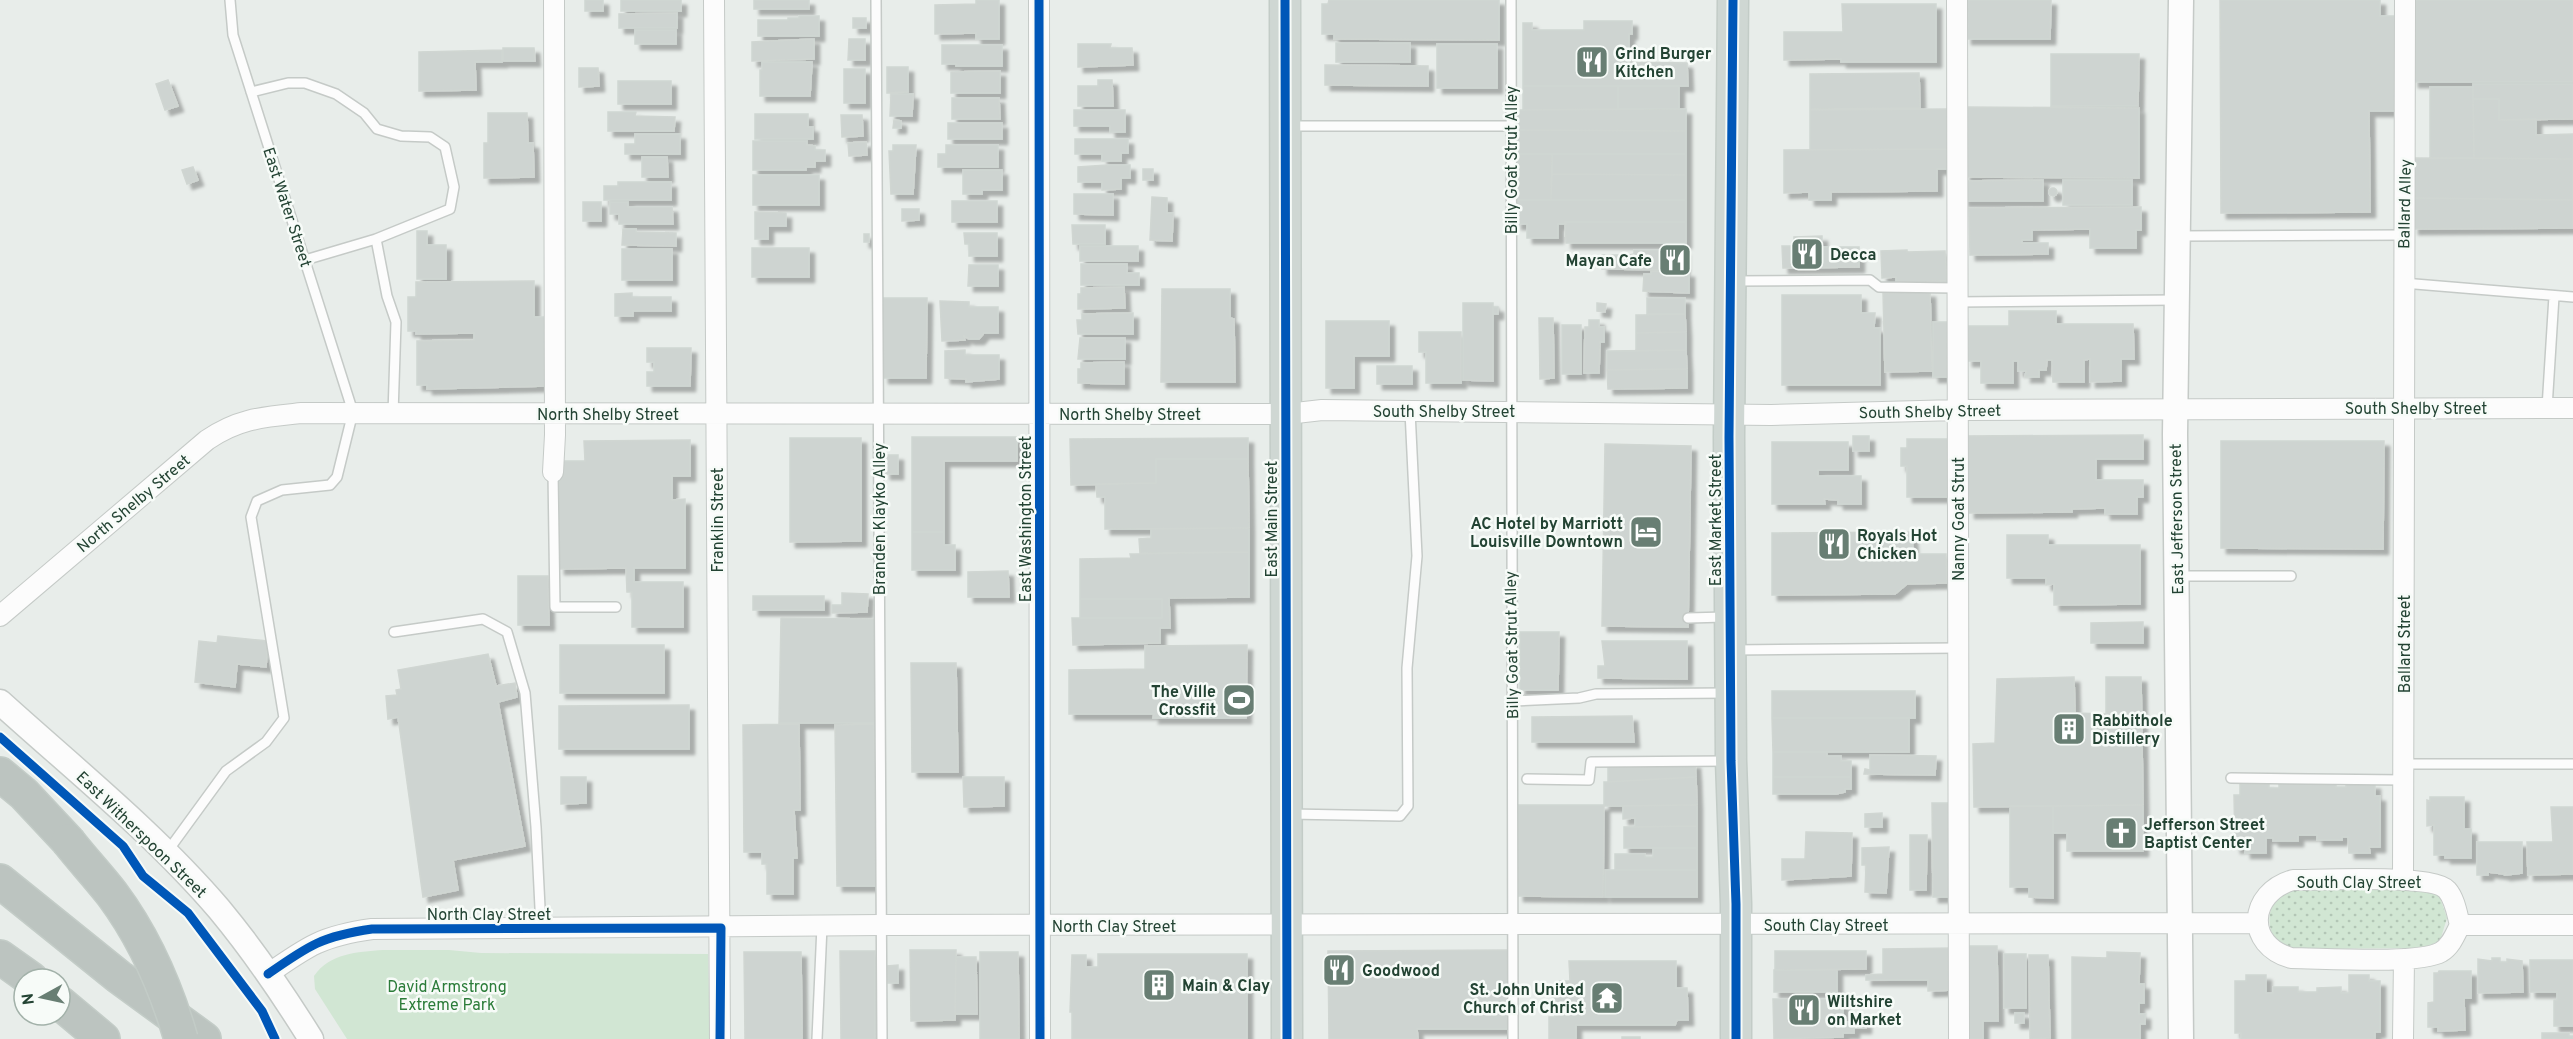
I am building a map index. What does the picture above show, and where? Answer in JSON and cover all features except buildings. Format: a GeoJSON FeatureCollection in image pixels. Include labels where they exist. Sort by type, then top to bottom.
{"type":"FeatureCollection","features":[{"type":"Feature","properties":{"kind":"highway"},"geometry":{"type":"LineString","coordinates":[[0,774],[24,794],[68,841],[112,894],[131,923],[163,986],[181,1039]]}},
{"type":"Feature","properties":{"kind":"highway"},"geometry":{"type":"LineString","coordinates":[[0,788],[68,841]]}},
{"type":"Feature","properties":{"kind":"highway"},"geometry":{"type":"LineString","coordinates":[[0,881],[119,977],[204,1039]]}},
{"type":"Feature","properties":{"kind":"highway"},"geometry":{"type":"LineString","coordinates":[[0,900],[119,977]]}},
{"type":"Feature","properties":{"kind":"highway"},"geometry":{"type":"LineString","coordinates":[[0,957],[14,967]]}},
{"type":"Feature","properties":{"kind":"highway"},"geometry":{"type":"LineString","coordinates":[[72,1013],[103,1039]]}},
{"type":"Feature","properties":{"kind":"main road","name":"East Main Street"},"geometry":{"type":"LineString","coordinates":[[1285,0],[1287,1039]]}},
{"type":"Feature","properties":{"kind":"main road","name":"East Market Street"},"geometry":{"type":"LineString","coordinates":[[1733,0],[1730,414],[1731,761],[1736,925],[1736,1039]]}},
{"type":"Feature","properties":{"kind":"street"},"geometry":{"type":"LineString","coordinates":[[553,472],[555,414],[554,0]]}},
{"type":"Feature","properties":{"kind":"street","name":"Franklin Street"},"geometry":{"type":"LineString","coordinates":[[714,0],[720,1039]]}},
{"type":"Feature","properties":{"kind":"street","name":"East Washington Street"},"geometry":{"type":"LineString","coordinates":[[1039,0],[1040,1039]]}},
{"type":"Feature","properties":{"kind":"street","name":"Nanny Goat Strut"},"geometry":{"type":"LineString","coordinates":[[1957,0],[1959,1039]]}},
{"type":"Feature","properties":{"kind":"street","name":"East Jefferson Street"},"geometry":{"type":"LineString","coordinates":[[2181,0],[2176,410],[2181,1039]]}},
{"type":"Feature","properties":{"kind":"street","name":"Ballard Alley"},"geometry":{"type":"LineString","coordinates":[[2404,408],[2405,0]]}},
{"type":"Feature","properties":{"kind":"street","name":"Ballard Street"},"geometry":{"type":"LineString","coordinates":[[2403,880],[2404,408]]}},
{"type":"Feature","properties":{"kind":"street","name":"South Shelby Street"},"geometry":{"type":"LineString","coordinates":[[1287,414],[1322,410],[1730,414],[1958,410],[2573,408]]}},
{"type":"Feature","properties":{"kind":"street","name":"North Shelby Street"},"geometry":{"type":"LineString","coordinates":[[0,616],[207,441],[226,428],[258,418],[302,413],[353,412],[393,414],[1287,414]]}},
{"type":"Feature","properties":{"kind":"street","name":"East Witherspoon Street"},"geometry":{"type":"LineString","coordinates":[[0,702],[166,854],[218,908],[268,974],[311,1039]]}},
{"type":"Feature","properties":{"kind":"street","name":"South Clay Street"},"geometry":{"type":"LineString","coordinates":[[1286,926],[2257,923],[2261,905],[2277,885],[2293,880],[2403,880],[2437,884],[2446,890],[2454,904],[2460,925]]}},
{"type":"Feature","properties":{"kind":"street"},"geometry":{"type":"LineString","coordinates":[[2257,923],[2268,946],[2277,954],[2291,958],[2404,959],[2441,952],[2449,945],[2460,925],[2573,924]]}},
{"type":"Feature","properties":{"kind":"street","name":"North Clay Street"},"geometry":{"type":"LineString","coordinates":[[268,974],[309,946],[327,937],[372,929],[881,925],[1286,926]]}},
{"type":"Feature","properties":{"kind":"street"},"geometry":{"type":"LineString","coordinates":[[2403,1039],[2404,959]]}},
{"type":"Feature","properties":{"kind":"lane","name":"East Water Street"},"geometry":{"type":"LineString","coordinates":[[230,0],[233,35],[353,412]]}},
{"type":"Feature","properties":{"kind":"lane","name":"Branden Klayko Alley"},"geometry":{"type":"LineString","coordinates":[[876,0],[882,1039]]}},
{"type":"Feature","properties":{"kind":"lane","name":"Billy Goat Strut Alley"},"geometry":{"type":"LineString","coordinates":[[1511,0],[1513,1039]]}},
{"type":"Feature","properties":{"kind":"lane"},"geometry":{"type":"LineString","coordinates":[[251,92],[288,82],[305,83],[336,94],[364,113],[377,129],[401,136],[429,137],[445,147],[454,187],[450,209],[376,238],[305,260]]}},
{"type":"Feature","properties":{"kind":"lane"},"geometry":{"type":"LineString","coordinates":[[1286,126],[1511,126]]}},
{"type":"Feature","properties":{"kind":"lane"},"geometry":{"type":"LineString","coordinates":[[2178,236],[2405,235]]}},
{"type":"Feature","properties":{"kind":"lane"},"geometry":{"type":"LineString","coordinates":[[376,238],[387,296],[396,322],[393,414]]}},
{"type":"Feature","properties":{"kind":"lane"},"geometry":{"type":"LineString","coordinates":[[1731,281],[1870,280],[1879,287],[1957,295],[2178,300]]}},
{"type":"Feature","properties":{"kind":"lane"},"geometry":{"type":"LineString","coordinates":[[2403,283],[2573,297]]}},
{"type":"Feature","properties":{"kind":"lane"},"geometry":{"type":"LineString","coordinates":[[2547,408],[2554,296]]}},
{"type":"Feature","properties":{"kind":"lane"},"geometry":{"type":"LineString","coordinates":[[1287,814],[1400,816],[1408,806],[1407,668],[1417,556],[1410,411]]}},
{"type":"Feature","properties":{"kind":"lane"},"geometry":{"type":"LineString","coordinates":[[166,854],[226,771],[266,742],[284,718],[251,517],[258,501],[282,490],[330,485],[337,477],[353,412]]}},
{"type":"Feature","properties":{"kind":"lane"},"geometry":{"type":"LineString","coordinates":[[553,472],[555,607],[616,607]]}},
{"type":"Feature","properties":{"kind":"lane"},"geometry":{"type":"LineString","coordinates":[[2177,576],[2291,576]]}},
{"type":"Feature","properties":{"kind":"lane"},"geometry":{"type":"LineString","coordinates":[[1688,618],[1731,616]]}},
{"type":"Feature","properties":{"kind":"lane"},"geometry":{"type":"LineString","coordinates":[[394,632],[483,619],[507,632],[525,693],[537,827],[541,928]]}},
{"type":"Feature","properties":{"kind":"lane"},"geometry":{"type":"LineString","coordinates":[[1731,650],[1958,648]]}},
{"type":"Feature","properties":{"kind":"lane"},"geometry":{"type":"LineString","coordinates":[[1512,701],[1578,698],[1596,694],[1731,693]]}},
{"type":"Feature","properties":{"kind":"lane"},"geometry":{"type":"LineString","coordinates":[[1527,779],[1589,780],[1591,762],[1731,761]]}},
{"type":"Feature","properties":{"kind":"lane"},"geometry":{"type":"LineString","coordinates":[[2231,778],[2573,764]]}},
{"type":"Feature","properties":{"kind":"lane"},"geometry":{"type":"LineString","coordinates":[[817,1039],[822,926]]}},
{"type":"Feature","properties":{"kind":"green space"},"geometry":{"type":"Polygon","coordinates":[[[2424,889],[2440,897],[2447,918],[2440,941],[2422,948],[2293,949],[2275,939],[2270,926],[2272,906],[2280,895],[2288,891],[2424,889]]]}},
{"type":"Feature","properties":{"kind":"green space","name":"David Armstrong Extreme Park"},"geometry":{"type":"Polygon","coordinates":[[[383,950],[708,954],[710,1039],[347,1039],[315,989],[314,976],[320,968],[336,958],[354,953],[383,950]]]}},
{"type":"Feature","properties":{"kind":"cycle path"},"geometry":{"type":"LineString","coordinates":[[1039,0],[1040,1039]]}},
{"type":"Feature","properties":{"kind":"cycle path"},"geometry":{"type":"LineString","coordinates":[[1285,0],[1287,1039]]}},
{"type":"Feature","properties":{"kind":"cycle path"},"geometry":{"type":"LineString","coordinates":[[1733,0],[1729,437],[1736,1039]]}},
{"type":"Feature","properties":{"kind":"cycle path"},"geometry":{"type":"LineString","coordinates":[[0,737],[123,846],[143,876],[188,913],[262,1011],[275,1039]]}},
{"type":"Feature","properties":{"kind":"cycle path"},"geometry":{"type":"LineString","coordinates":[[268,974],[316,944],[340,935],[372,929],[721,928],[720,1039]]}},
{"type":"Feature","properties":{"kind":"place","name":"Grind Burger Kitchen"},"geometry":{"type":"Point","coordinates":[1592,62]}},
{"type":"Feature","properties":{"kind":"place","name":"Decca"},"geometry":{"type":"Point","coordinates":[1807,254]}},
{"type":"Feature","properties":{"kind":"place","name":"Mayan Cafe"},"geometry":{"type":"Point","coordinates":[1675,260]}},
{"type":"Feature","properties":{"kind":"place","name":"AC Hotel by Marriott Louisville Downtown"},"geometry":{"type":"Point","coordinates":[1646,532]}},
{"type":"Feature","properties":{"kind":"place","name":"Royals Hot Chicken"},"geometry":{"type":"Point","coordinates":[1834,544]}},
{"type":"Feature","properties":{"kind":"place","name":"The Ville Crossfit"},"geometry":{"type":"Point","coordinates":[1239,700]}},
{"type":"Feature","properties":{"kind":"place","name":"Rabbithole Distillery"},"geometry":{"type":"Point","coordinates":[2069,729]}},
{"type":"Feature","properties":{"kind":"place","name":"Jefferson Street Baptist Center"},"geometry":{"type":"Point","coordinates":[2121,833]}},
{"type":"Feature","properties":{"kind":"place","name":"Goodwood"},"geometry":{"type":"Point","coordinates":[1339,970]}},
{"type":"Feature","properties":{"kind":"place","name":"Main & Clay"},"geometry":{"type":"Point","coordinates":[1159,985]}},
{"type":"Feature","properties":{"kind":"place","name":"St. John United Church of Christ"},"geometry":{"type":"Point","coordinates":[1607,998]}},
{"type":"Feature","properties":{"kind":"place","name":"Wiltshire on Market"},"geometry":{"type":"Point","coordinates":[1804,1010]}}]}
